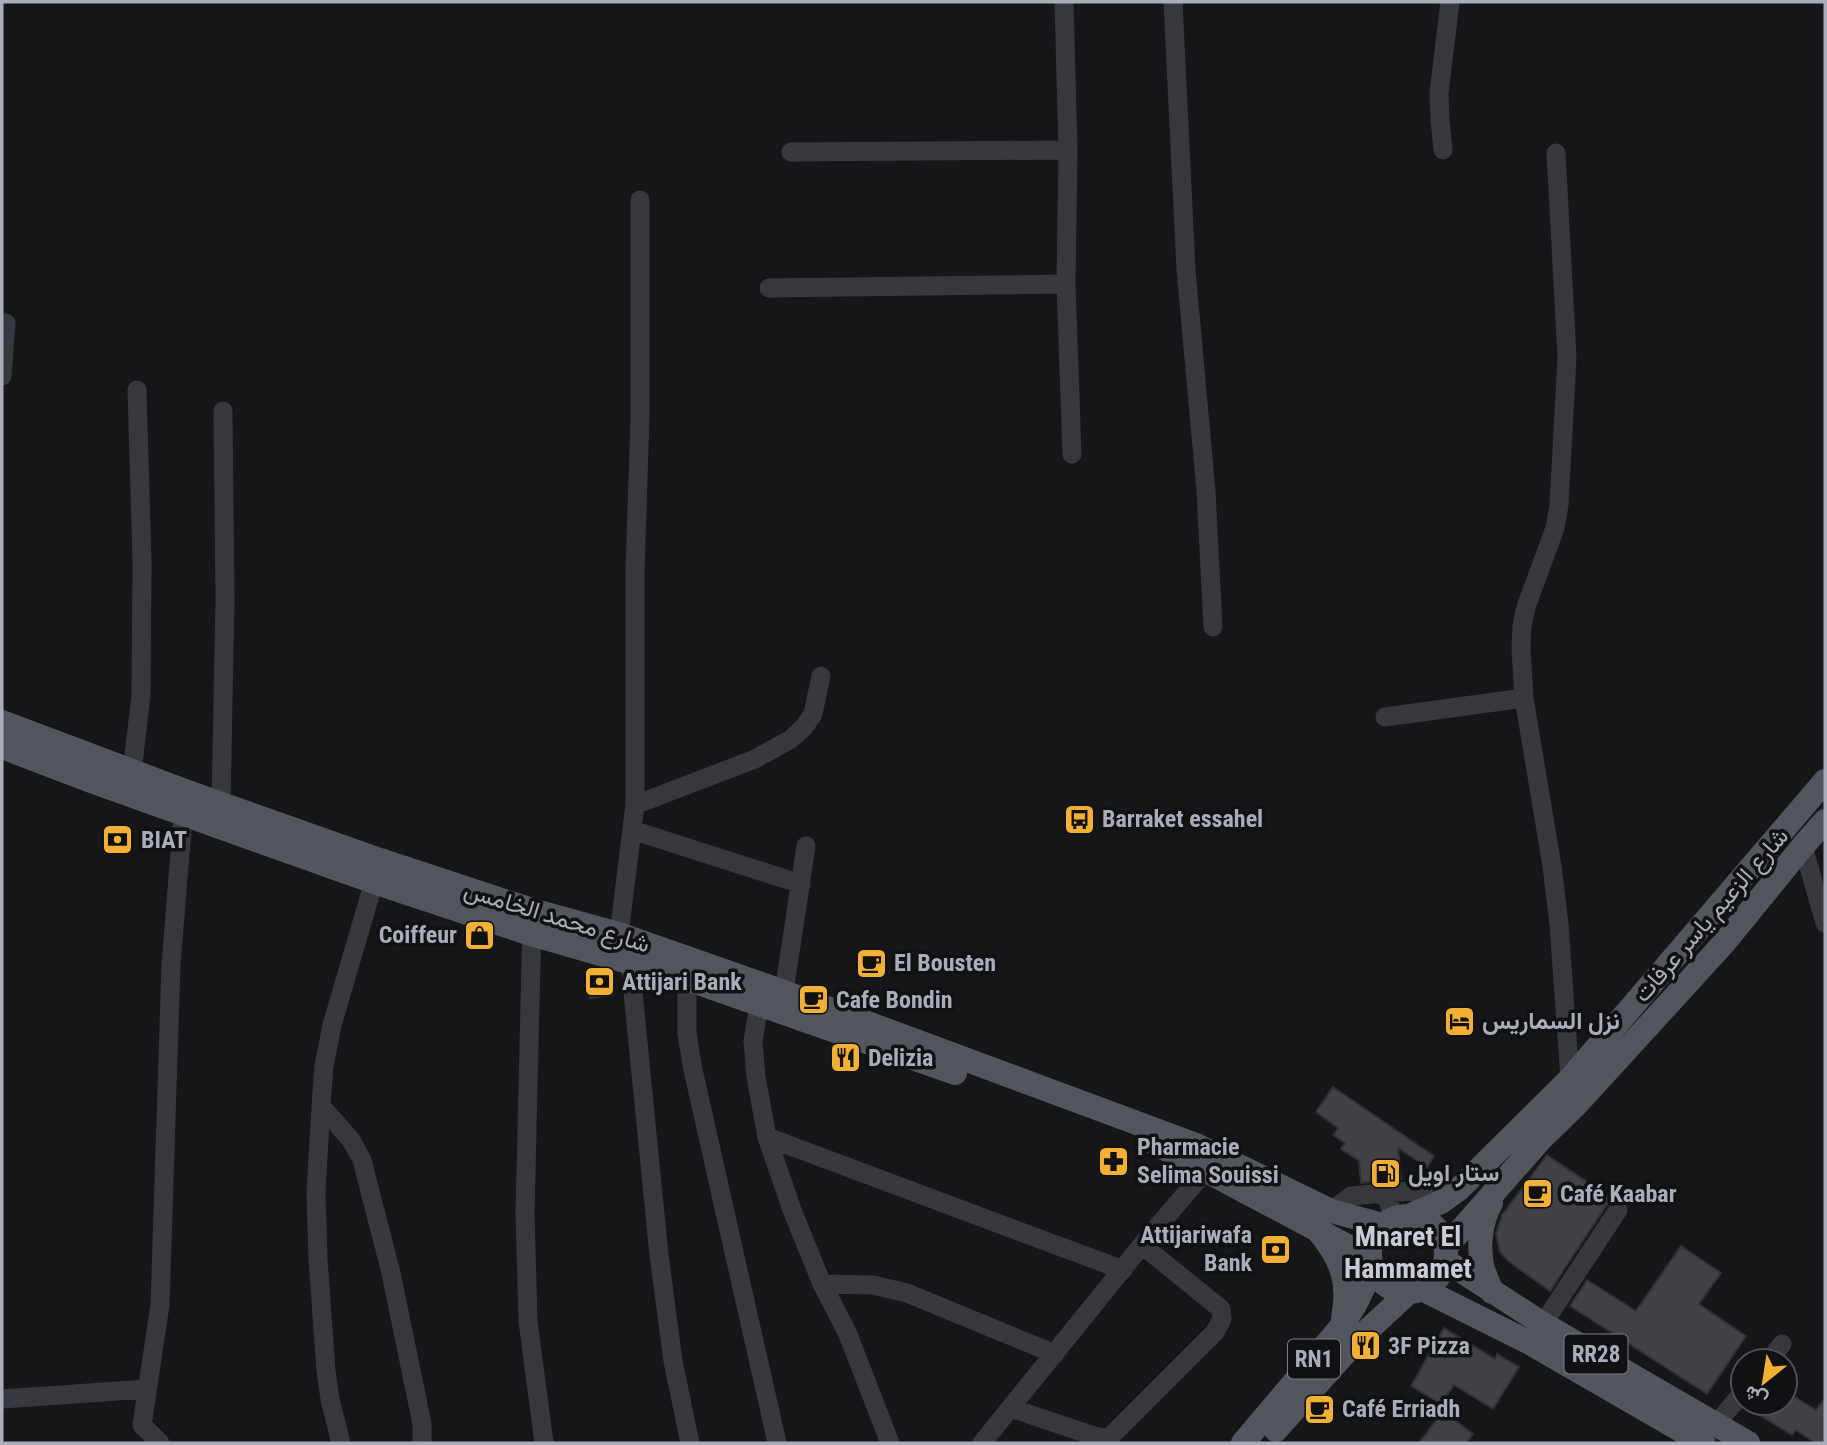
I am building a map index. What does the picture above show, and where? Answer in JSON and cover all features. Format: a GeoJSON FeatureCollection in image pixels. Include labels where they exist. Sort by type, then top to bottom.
{"type":"FeatureCollection","features":[{"type":"Feature","properties":{"kind":"main road","name":"شارع محمد الخامس"},"geometry":{"type":"LineString","coordinates":[[2,722],[132,772],[184,802],[221,804],[377,871]]}},
{"type":"Feature","properties":{"kind":"main road","name":"شارع محمد الخامس"},"geometry":{"type":"LineString","coordinates":[[2,747],[91,781],[184,802],[377,871],[532,922],[630,962],[687,979],[1155,1143],[1206,1170],[1324,1220],[1396,1219]]}},
{"type":"Feature","properties":{"kind":"main road","name":"شارع الزعيم ياسر عرفات"},"geometry":{"type":"LineString","coordinates":[[1396,1219],[1441,1202],[1475,1174],[1570,1079],[1825,781]]}},
{"type":"Feature","properties":{"kind":"main road","name":"شارع الزعيم ياسر عرفات"},"geometry":{"type":"LineString","coordinates":[[1446,1254],[1540,1140],[1576,1105],[1724,943],[1825,821]]}},
{"type":"Feature","properties":{"kind":"main road","name":"شارع محمد الخامس"},"geometry":{"type":"LineString","coordinates":[[532,922],[619,934],[1196,1144],[1324,1220],[1372,1263]]}},
{"type":"Feature","properties":{"kind":"main road"},"geometry":{"type":"LineString","coordinates":[[1492,1292],[1482,1266],[1480,1237],[1487,1210],[1501,1185]]}},
{"type":"Feature","properties":{"kind":"main road"},"geometry":{"type":"LineString","coordinates":[[1396,1219],[1423,1218],[1434,1225],[1442,1235],[1446,1254]]}},
{"type":"Feature","properties":{"kind":"main road","name":"RN1"},"geometry":{"type":"LineString","coordinates":[[1243,1443],[1341,1327],[1355,1305],[1372,1263],[1371,1246],[1375,1235],[1396,1219]]}},
{"type":"Feature","properties":{"kind":"main road"},"geometry":{"type":"LineString","coordinates":[[1324,1220],[1343,1274],[1346,1301],[1341,1327]]}},
{"type":"Feature","properties":{"kind":"main road","name":"RN1"},"geometry":{"type":"LineString","coordinates":[[1265,1443],[1355,1342],[1415,1291],[1433,1283],[1442,1273],[1446,1254]]}},
{"type":"Feature","properties":{"kind":"main road","name":"RR28"},"geometry":{"type":"LineString","coordinates":[[1446,1254],[1492,1292],[1543,1324],[1706,1438]]}},
{"type":"Feature","properties":{"kind":"main road"},"geometry":{"type":"LineString","coordinates":[[1372,1263],[1379,1278],[1387,1285],[1397,1290],[1415,1291]]}},
{"type":"Feature","properties":{"kind":"main road","name":"RR28"},"geometry":{"type":"LineString","coordinates":[[1415,1291],[1530,1343],[1706,1438],[1748,1443]]}},
{"type":"Feature","properties":{"kind":"street"},"geometry":{"type":"LineString","coordinates":[[1064,2],[1068,150],[1066,284],[1072,454]]}},
{"type":"Feature","properties":{"kind":"street"},"geometry":{"type":"LineString","coordinates":[[1173,2],[1186,270],[1205,477],[1213,627]]}},
{"type":"Feature","properties":{"kind":"street"},"geometry":{"type":"LineString","coordinates":[[1443,150],[1439,93],[1450,2]]}},
{"type":"Feature","properties":{"kind":"street"},"geometry":{"type":"LineString","coordinates":[[791,152],[1068,150]]}},
{"type":"Feature","properties":{"kind":"street"},"geometry":{"type":"LineString","coordinates":[[1556,153],[1567,357],[1560,491],[1555,528],[1526,607],[1522,626],[1524,698],[1552,866],[1570,1079]]}},
{"type":"Feature","properties":{"kind":"street"},"geometry":{"type":"LineString","coordinates":[[619,934],[635,804],[640,200]]}},
{"type":"Feature","properties":{"kind":"street"},"geometry":{"type":"LineString","coordinates":[[769,288],[1066,284]]}},
{"type":"Feature","properties":{"kind":"street"},"geometry":{"type":"LineString","coordinates":[[2,376],[6,323]]}},
{"type":"Feature","properties":{"kind":"street"},"geometry":{"type":"LineString","coordinates":[[132,772],[141,695],[142,561],[138,390]]}},
{"type":"Feature","properties":{"kind":"street"},"geometry":{"type":"LineString","coordinates":[[221,804],[225,600],[223,411]]}},
{"type":"Feature","properties":{"kind":"street"},"geometry":{"type":"LineString","coordinates":[[635,804],[755,759],[791,739],[813,714],[821,676]]}},
{"type":"Feature","properties":{"kind":"street"},"geometry":{"type":"LineString","coordinates":[[1385,717],[1524,698]]}},
{"type":"Feature","properties":{"kind":"street"},"geometry":{"type":"LineString","coordinates":[[160,1443],[140,1434],[160,1305],[171,965],[184,802]]}},
{"type":"Feature","properties":{"kind":"street"},"geometry":{"type":"LineString","coordinates":[[632,830],[801,884]]}},
{"type":"Feature","properties":{"kind":"street"},"geometry":{"type":"LineString","coordinates":[[784,992],[806,846]]}},
{"type":"Feature","properties":{"kind":"street"},"geometry":{"type":"LineString","coordinates":[[1803,846],[1825,923]]}},
{"type":"Feature","properties":{"kind":"street"},"geometry":{"type":"LineString","coordinates":[[341,1443],[326,1371],[318,1259],[316,1192],[321,1106],[331,1025],[377,871]]}},
{"type":"Feature","properties":{"kind":"street"},"geometry":{"type":"LineString","coordinates":[[532,922],[525,1213],[528,1321],[544,1443]]}},
{"type":"Feature","properties":{"kind":"street"},"geometry":{"type":"LineString","coordinates":[[630,962],[659,1255],[673,1361],[690,1443]]}},
{"type":"Feature","properties":{"kind":"street"},"geometry":{"type":"LineString","coordinates":[[687,979],[687,1034],[693,1070],[777,1443]]}},
{"type":"Feature","properties":{"kind":"street"},"geometry":{"type":"LineString","coordinates":[[759,1004],[754,1041],[755,1065],[767,1137],[792,1210],[822,1284],[847,1332],[890,1443]]}},
{"type":"Feature","properties":{"kind":"street"},"geometry":{"type":"LineString","coordinates":[[321,1106],[351,1140],[362,1160],[391,1273],[422,1424],[422,1443]]}},
{"type":"Feature","properties":{"kind":"street"},"geometry":{"type":"LineString","coordinates":[[767,1137],[1124,1270]]}},
{"type":"Feature","properties":{"kind":"street"},"geometry":{"type":"LineString","coordinates":[[982,1443],[1206,1170]]}},
{"type":"Feature","properties":{"kind":"street"},"geometry":{"type":"LineString","coordinates":[[1324,1220],[1351,1196],[1411,1191],[1441,1202]]}},
{"type":"Feature","properties":{"kind":"street"},"geometry":{"type":"LineString","coordinates":[[1384,1193],[1396,1219]]}},
{"type":"Feature","properties":{"kind":"street"},"geometry":{"type":"LineString","coordinates":[[1543,1324],[1618,1210]]}},
{"type":"Feature","properties":{"kind":"street"},"geometry":{"type":"LineString","coordinates":[[1011,1408],[1094,1436],[1111,1436],[1215,1332],[1222,1319],[1221,1309],[1142,1245]]}},
{"type":"Feature","properties":{"kind":"street"},"geometry":{"type":"LineString","coordinates":[[822,1284],[873,1285],[907,1293],[1055,1354]]}},
{"type":"Feature","properties":{"kind":"street"},"geometry":{"type":"LineString","coordinates":[[2,1399],[147,1389]]}},
{"type":"Feature","properties":{"kind":"street"},"geometry":{"type":"LineString","coordinates":[[1706,1438],[1729,1409]]}},
{"type":"Feature","properties":{"kind":"building","name":"Attijari Bank"},"geometry":{"type":"Polygon","coordinates":[[[587,970],[608,972],[612,995],[590,998],[587,970]]]}},
{"type":"Feature","properties":{"kind":"building"},"geometry":{"type":"Polygon","coordinates":[[[1333,1087],[1434,1156],[1427,1167],[1398,1148],[1401,1179],[1361,1183],[1359,1161],[1341,1149],[1345,1143],[1333,1135],[1338,1128],[1316,1112],[1333,1087]]]}},
{"type":"Feature","properties":{"kind":"building"},"geometry":{"type":"Polygon","coordinates":[[[1547,1155],[1613,1199],[1550,1291],[1508,1261],[1500,1252],[1496,1234],[1502,1215],[1547,1155]]]}},
{"type":"Feature","properties":{"kind":"building"},"geometry":{"type":"Polygon","coordinates":[[[1681,1246],[1721,1273],[1699,1304],[1746,1336],[1739,1347],[1729,1347],[1729,1361],[1707,1394],[1570,1306],[1587,1280],[1636,1311],[1681,1246]]]}},
{"type":"Feature","properties":{"kind":"building"},"geometry":{"type":"Polygon","coordinates":[[[1444,1328],[1495,1359],[1497,1354],[1519,1367],[1493,1409],[1454,1385],[1441,1404],[1411,1386],[1444,1328]]]}},
{"type":"Feature","properties":{"kind":"building"},"geometry":{"type":"Polygon","coordinates":[[[1825,1398],[1825,1443],[1815,1443],[1796,1430],[1792,1435],[1762,1417],[1799,1417],[1799,1400],[1816,1410],[1825,1398]]]}},
{"type":"Feature","properties":{"kind":"building"},"geometry":{"type":"Polygon","coordinates":[[[1443,1411],[1473,1434],[1466,1443],[1419,1443],[1443,1411]]]}},
{"type":"Feature","properties":{"kind":"place","name":"Barraket essahel"},"geometry":{"type":"Point","coordinates":[1079,819]}},
{"type":"Feature","properties":{"kind":"place","name":"BIAT"},"geometry":{"type":"Point","coordinates":[118,840]}},
{"type":"Feature","properties":{"kind":"place","name":"Coiffeur"},"geometry":{"type":"Point","coordinates":[480,935]}},
{"type":"Feature","properties":{"kind":"place","name":"El Bousten"},"geometry":{"type":"Point","coordinates":[871,963]}},
{"type":"Feature","properties":{"kind":"place","name":"Attijari Bank"},"geometry":{"type":"Point","coordinates":[599,982]}},
{"type":"Feature","properties":{"kind":"place","name":"Cafe Bondin"},"geometry":{"type":"Point","coordinates":[813,1000]}},
{"type":"Feature","properties":{"kind":"place","name":"نزل السماريس"},"geometry":{"type":"Point","coordinates":[1459,1021]}},
{"type":"Feature","properties":{"kind":"place","name":"Delizia"},"geometry":{"type":"Point","coordinates":[845,1058]}},
{"type":"Feature","properties":{"kind":"place","name":"Pharmacie Selima Souissi"},"geometry":{"type":"Point","coordinates":[1114,1161]}},
{"type":"Feature","properties":{"kind":"place","name":"ستار اويل"},"geometry":{"type":"Point","coordinates":[1385,1173]}},
{"type":"Feature","properties":{"kind":"place","name":"Café Kaabar"},"geometry":{"type":"Point","coordinates":[1537,1194]}},
{"type":"Feature","properties":{"kind":"place","name":"Attijariwafa Bank"},"geometry":{"type":"Point","coordinates":[1275,1249]}},
{"type":"Feature","properties":{"kind":"place","name":"3F Pizza"},"geometry":{"type":"Point","coordinates":[1365,1346]}},
{"type":"Feature","properties":{"kind":"place","name":"Café Erriadh"},"geometry":{"type":"Point","coordinates":[1319,1409]}},
{"type":"Feature","properties":{"kind":"district","name":"Mnaret El Hammamet"},"geometry":{"type":"Point","coordinates":[1408,1252]}}]}
